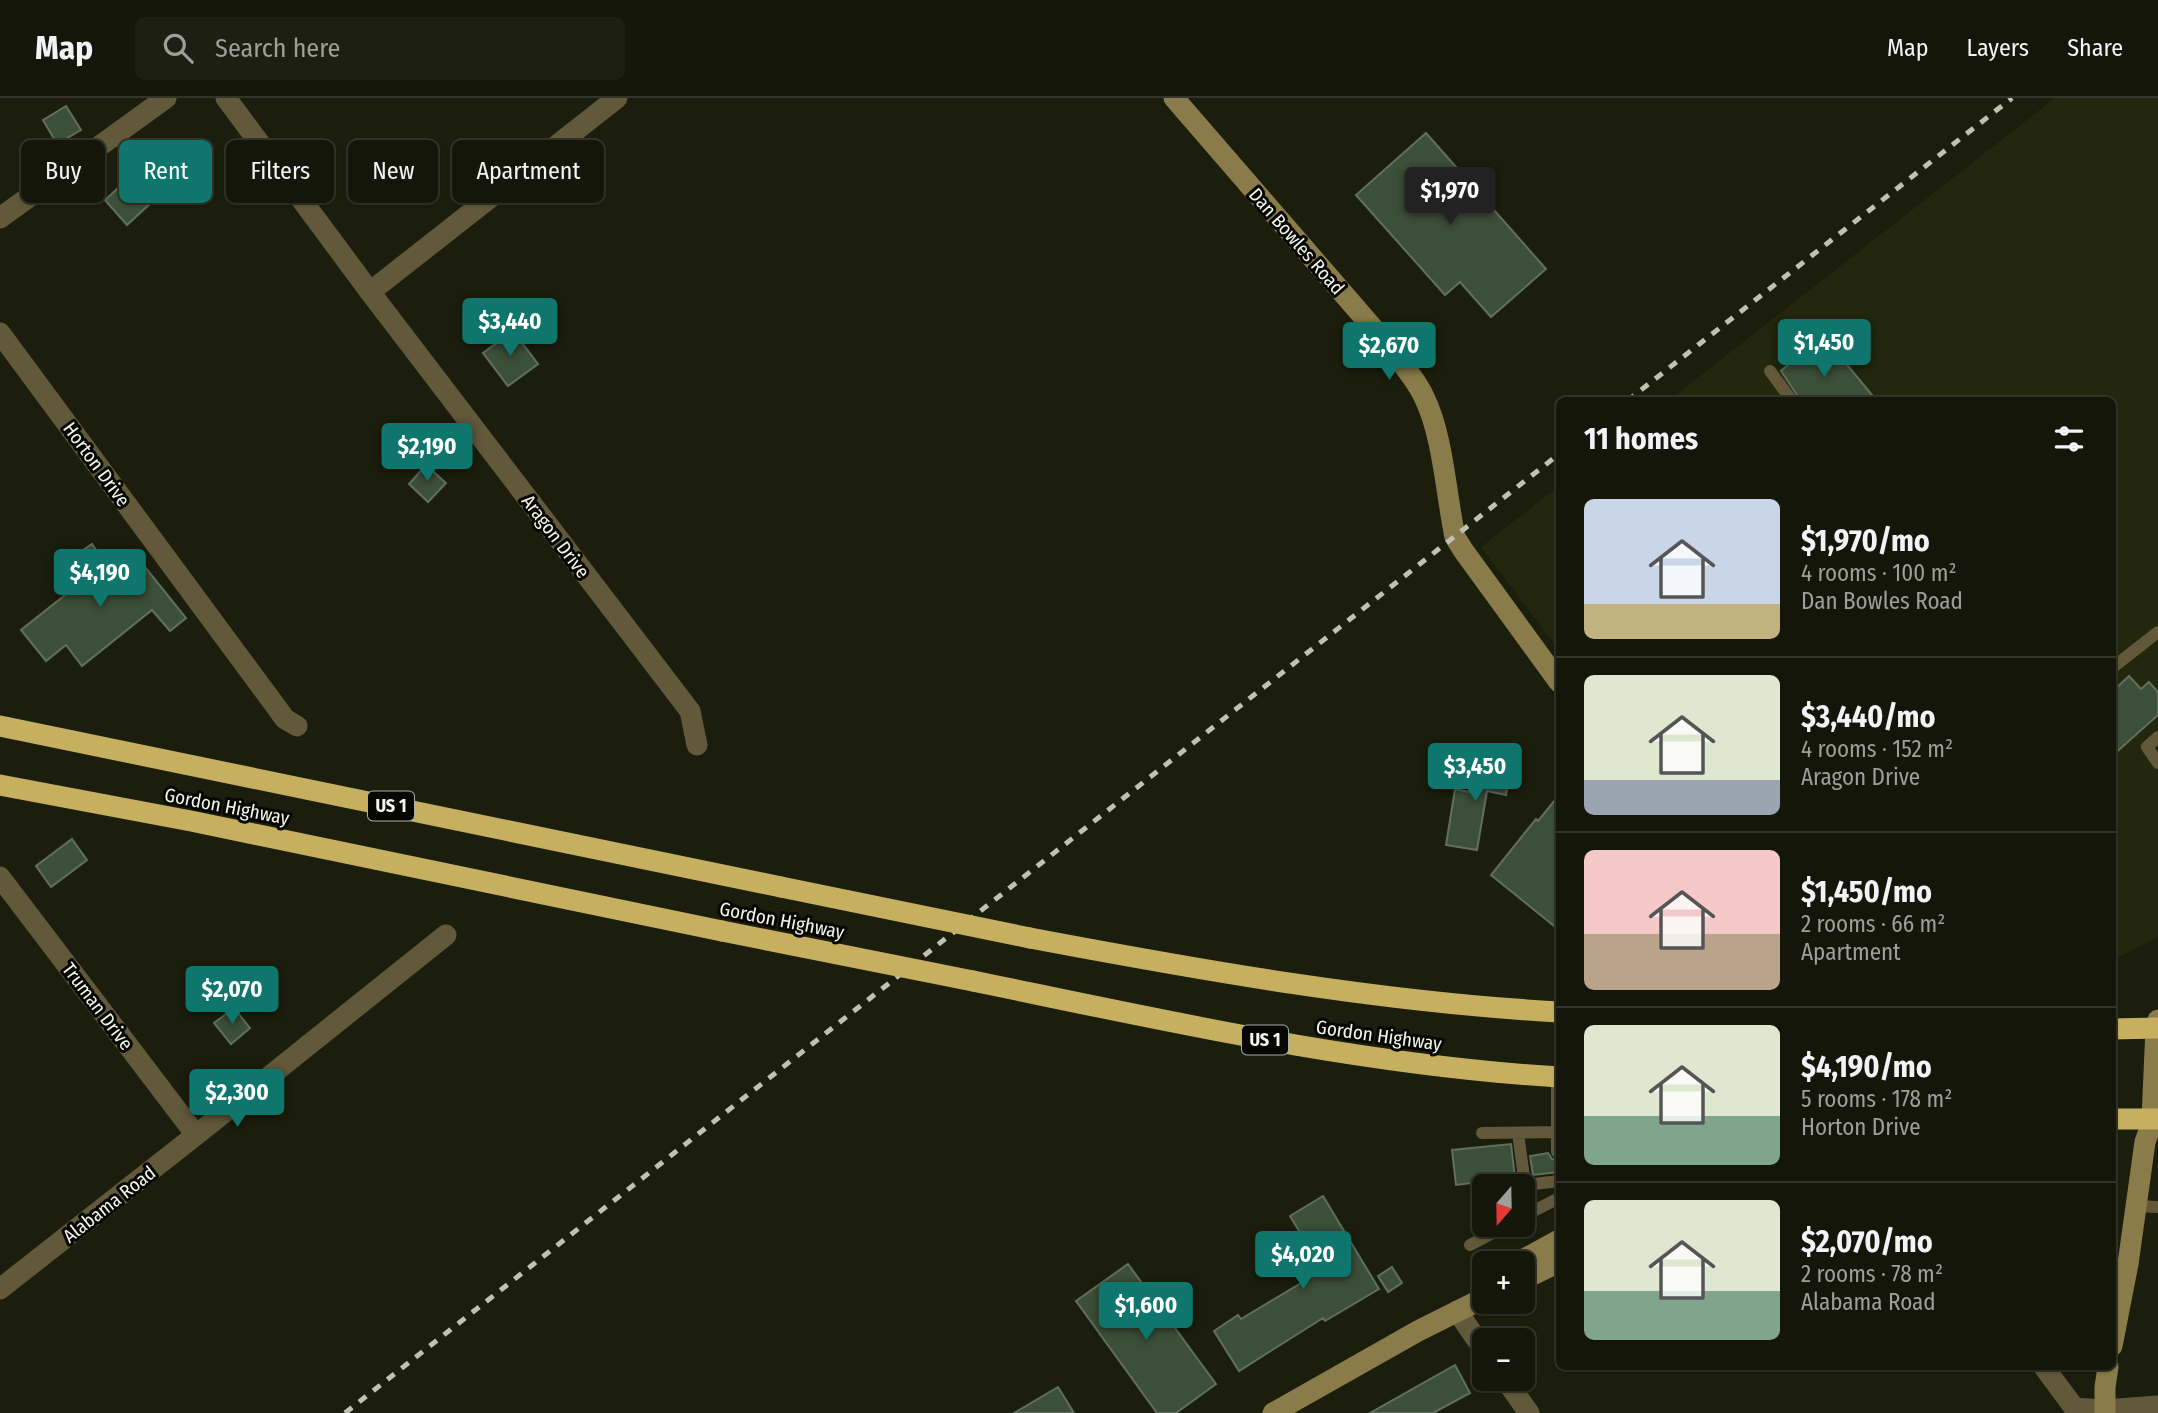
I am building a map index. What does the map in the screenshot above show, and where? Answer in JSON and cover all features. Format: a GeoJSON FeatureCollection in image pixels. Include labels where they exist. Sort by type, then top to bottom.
{"type":"FeatureCollection","features":[{"type":"Feature","properties":{"kind":"highway","name":"Gordon Highway"},"geometry":{"type":"LineString","coordinates":[[0,726],[1142,959],[1287,983],[1477,1006],[1552,1010]]}},
{"type":"Feature","properties":{"kind":"highway","name":"Gordon Highway"},"geometry":{"type":"LineString","coordinates":[[0,785],[191,821],[1182,1024],[1376,1059],[1556,1077]]}},
{"type":"Feature","properties":{"kind":"highway"},"geometry":{"type":"LineString","coordinates":[[2116,1028],[2157,1025]]}},
{"type":"Feature","properties":{"kind":"highway"},"geometry":{"type":"LineString","coordinates":[[2116,1119],[2156,1115]]}},
{"type":"Feature","properties":{"kind":"street"},"geometry":{"type":"LineString","coordinates":[[0,218],[166,98]]}},
{"type":"Feature","properties":{"kind":"street","name":"Aragon Drive"},"geometry":{"type":"LineString","coordinates":[[226,98],[370,292],[690,711],[697,745]]}},
{"type":"Feature","properties":{"kind":"street"},"geometry":{"type":"LineString","coordinates":[[370,292],[617,98]]}},
{"type":"Feature","properties":{"kind":"street","name":"Dan Bowles Road"},"geometry":{"type":"LineString","coordinates":[[1174,98],[1416,381],[1426,400],[1434,426],[1455,537],[1556,678]]}},
{"type":"Feature","properties":{"kind":"street","name":"Horton Drive"},"geometry":{"type":"LineString","coordinates":[[0,333],[285,719],[298,726]]}},
{"type":"Feature","properties":{"kind":"street","name":"Truman Drive"},"geometry":{"type":"LineString","coordinates":[[0,877],[196,1135]]}},
{"type":"Feature","properties":{"kind":"street","name":"Alabama Road"},"geometry":{"type":"LineString","coordinates":[[0,1289],[446,935]]}},
{"type":"Feature","properties":{"kind":"street"},"geometry":{"type":"LineString","coordinates":[[2116,1304],[2120,1263],[2136,1206],[2145,1142],[2156,1115],[2157,1025]]}},
{"type":"Feature","properties":{"kind":"street"},"geometry":{"type":"LineString","coordinates":[[1535,1253],[1556,1242]]}},
{"type":"Feature","properties":{"kind":"street"},"geometry":{"type":"LineString","coordinates":[[1535,1274],[1556,1263]]}},
{"type":"Feature","properties":{"kind":"street"},"geometry":{"type":"LineString","coordinates":[[1457,1311],[1472,1294]]}},
{"type":"Feature","properties":{"kind":"street"},"geometry":{"type":"LineString","coordinates":[[1273,1413],[1472,1304]]}},
{"type":"Feature","properties":{"kind":"street"},"geometry":{"type":"LineString","coordinates":[[1457,1311],[1472,1333]]}},
{"type":"Feature","properties":{"kind":"street"},"geometry":{"type":"LineString","coordinates":[[2046,1370],[2076,1410],[2105,1411],[2158,1406]]}},
{"type":"Feature","properties":{"kind":"street"},"geometry":{"type":"LineString","coordinates":[[2105,1411],[2108,1370]]}},
{"type":"Feature","properties":{"kind":"street"},"geometry":{"type":"LineString","coordinates":[[1513,1391],[1529,1413]]}},
{"type":"Feature","properties":{"kind":"lane"},"geometry":{"type":"LineString","coordinates":[[1770,371],[1790,397]]}},
{"type":"Feature","properties":{"kind":"lane"},"geometry":{"type":"LineString","coordinates":[[2116,665],[2158,632]]}},
{"type":"Feature","properties":{"kind":"lane"},"geometry":{"type":"LineString","coordinates":[[2158,737],[2147,747],[2158,762]]}},
{"type":"Feature","properties":{"kind":"lane"},"geometry":{"type":"LineString","coordinates":[[1482,1133],[1556,1132]]}},
{"type":"Feature","properties":{"kind":"lane"},"geometry":{"type":"LineString","coordinates":[[1518,1133],[1525,1185],[1556,1181]]}},
{"type":"Feature","properties":{"kind":"lane"},"geometry":{"type":"LineString","coordinates":[[1535,1210],[1556,1200]]}},
{"type":"Feature","properties":{"kind":"lane"},"geometry":{"type":"LineString","coordinates":[[2136,1206],[2158,1207]]}},
{"type":"Feature","properties":{"kind":"lane"},"geometry":{"type":"LineString","coordinates":[[1469,1245],[1485,1237]]}},
{"type":"Feature","properties":{"kind":"shaded area"},"geometry":{"type":"Polygon","coordinates":[[[2055,98],[2158,98],[2158,937],[2116,959],[2116,397],[1673,397],[2055,98]]]}},
{"type":"Feature","properties":{"kind":"shaded area"},"geometry":{"type":"Polygon","coordinates":[[[1556,488],[1556,646],[1481,547],[1556,488]]]}},
{"type":"Feature","properties":{"kind":"building"},"geometry":{"type":"Polygon","coordinates":[[[66,106],[81,130],[64,140],[55,140],[43,120],[66,106]]]}},
{"type":"Feature","properties":{"kind":"building"},"geometry":{"type":"Polygon","coordinates":[[[1426,133],[1546,269],[1491,317],[1460,282],[1445,295],[1356,195],[1426,133]]]}},
{"type":"Feature","properties":{"kind":"building"},"geometry":{"type":"Polygon","coordinates":[[[119,187],[119,203],[151,203],[127,225],[105,200],[119,187]]]}},
{"type":"Feature","properties":{"kind":"building"},"geometry":{"type":"Polygon","coordinates":[[[513,331],[538,364],[508,386],[483,353],[513,331]]]}},
{"type":"Feature","properties":{"kind":"building"},"geometry":{"type":"Polygon","coordinates":[[[1812,344],[1829,364],[1839,355],[1874,397],[1798,397],[1781,371],[1812,344]]]}},
{"type":"Feature","properties":{"kind":"building"},"geometry":{"type":"Polygon","coordinates":[[[426,465],[446,483],[428,502],[409,484],[426,465]]]}},
{"type":"Feature","properties":{"kind":"building"},"geometry":{"type":"Polygon","coordinates":[[[92,544],[114,575],[137,557],[186,618],[170,631],[152,610],[82,666],[66,645],[46,661],[21,630],[84,580],[69,560],[92,544]]]}},
{"type":"Feature","properties":{"kind":"building"},"geometry":{"type":"Polygon","coordinates":[[[2129,676],[2141,689],[2149,682],[2158,692],[2158,715],[2116,752],[2116,688],[2129,676]]]}},
{"type":"Feature","properties":{"kind":"building"},"geometry":{"type":"Polygon","coordinates":[[[1474,759],[1511,765],[1506,795],[1487,791],[1477,850],[1446,845],[1455,789],[1469,792],[1474,759]]]}},
{"type":"Feature","properties":{"kind":"building"},"geometry":{"type":"Polygon","coordinates":[[[1556,799],[1556,928],[1491,875],[1536,819],[1538,821],[1556,799]]]}},
{"type":"Feature","properties":{"kind":"building"},"geometry":{"type":"Polygon","coordinates":[[[72,839],[87,860],[51,887],[36,866],[72,839]]]}},
{"type":"Feature","properties":{"kind":"building"},"geometry":{"type":"Polygon","coordinates":[[[234,1008],[250,1028],[231,1044],[214,1023],[234,1008]]]}},
{"type":"Feature","properties":{"kind":"building"},"geometry":{"type":"Polygon","coordinates":[[[1511,1144],[1515,1174],[1472,1174],[1472,1183],[1456,1185],[1452,1150],[1511,1144]]]}},
{"type":"Feature","properties":{"kind":"building"},"geometry":{"type":"Polygon","coordinates":[[[1548,1153],[1556,1160],[1556,1172],[1533,1174],[1530,1156],[1548,1153]]]}},
{"type":"Feature","properties":{"kind":"building"},"geometry":{"type":"Polygon","coordinates":[[[1323,1196],[1379,1289],[1325,1321],[1323,1318],[1239,1371],[1214,1331],[1238,1315],[1241,1319],[1323,1270],[1290,1216],[1323,1196]]]}},
{"type":"Feature","properties":{"kind":"building"},"geometry":{"type":"Polygon","coordinates":[[[1128,1264],[1216,1384],[1176,1413],[1157,1413],[1076,1301],[1128,1264]]]}},
{"type":"Feature","properties":{"kind":"building"},"geometry":{"type":"Polygon","coordinates":[[[1392,1267],[1402,1283],[1388,1292],[1378,1276],[1392,1267]]]}},
{"type":"Feature","properties":{"kind":"building"},"geometry":{"type":"Polygon","coordinates":[[[1455,1365],[1470,1393],[1433,1413],[1370,1413],[1455,1365]]]}},
{"type":"Feature","properties":{"kind":"building"},"geometry":{"type":"Polygon","coordinates":[[[1058,1387],[1074,1413],[1014,1413],[1058,1387]]]}},
{"type":"Feature","properties":{"kind":"railway"},"geometry":{"type":"LineString","coordinates":[[1632,397],[2012,98]]}},
{"type":"Feature","properties":{"kind":"railway"},"geometry":{"type":"LineString","coordinates":[[345,1413],[1556,456]]}}]}
